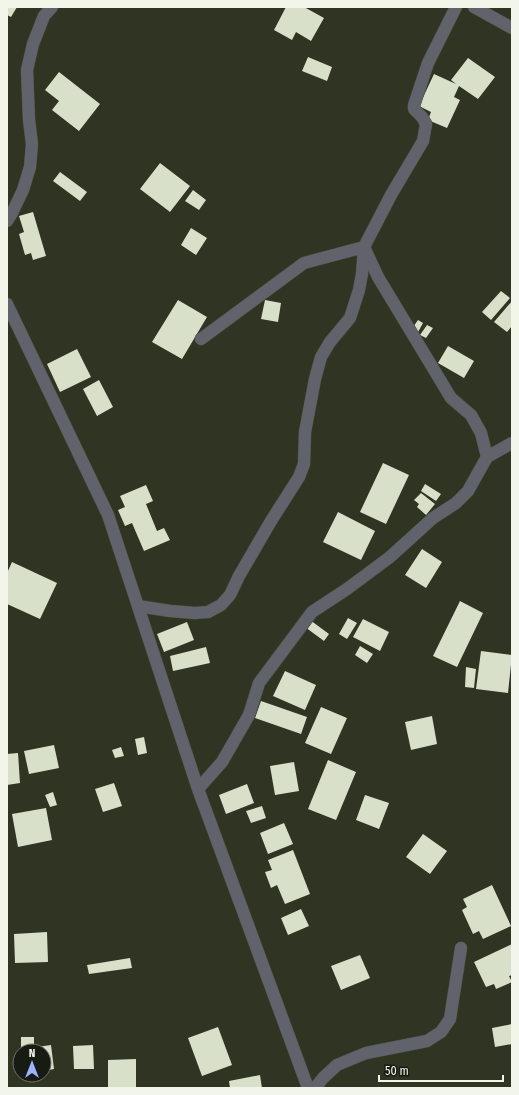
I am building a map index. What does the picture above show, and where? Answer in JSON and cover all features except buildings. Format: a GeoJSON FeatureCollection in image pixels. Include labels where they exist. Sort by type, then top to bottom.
{"type":"FeatureCollection","features":[{"type":"Feature","properties":{"kind":"street"},"geometry":{"type":"LineString","coordinates":[[7,221],[23,190],[30,167],[32,144],[29,120],[27,70],[33,44],[44,16],[52,7]]}},
{"type":"Feature","properties":{"kind":"street"},"geometry":{"type":"LineString","coordinates":[[138,606],[176,612],[195,613],[208,612],[220,605],[230,595],[239,576],[271,521],[299,477],[304,464],[305,432],[321,357],[330,342],[350,318],[359,290],[364,247],[391,195],[423,141],[426,124],[422,117],[414,109],[414,106],[428,63],[456,7]]}},
{"type":"Feature","properties":{"kind":"street"},"geometry":{"type":"LineString","coordinates":[[474,7],[512,28]]}},
{"type":"Feature","properties":{"kind":"street"},"geometry":{"type":"LineString","coordinates":[[201,339],[304,263],[364,247]]}},
{"type":"Feature","properties":{"kind":"street"},"geometry":{"type":"LineString","coordinates":[[364,247],[378,277],[451,398],[471,415],[481,432],[487,457]]}},
{"type":"Feature","properties":{"kind":"street"},"geometry":{"type":"LineString","coordinates":[[7,304],[108,515],[198,789],[308,1088]]}},
{"type":"Feature","properties":{"kind":"street"},"geometry":{"type":"LineString","coordinates":[[198,789],[222,762],[249,714],[259,683],[312,612],[348,589],[390,557],[433,518],[456,503],[468,491],[487,457],[512,443]]}},
{"type":"Feature","properties":{"kind":"street"},"geometry":{"type":"LineString","coordinates":[[315,1088],[337,1065],[366,1053],[427,1041],[441,1032],[450,1019],[461,948]]}}]}
